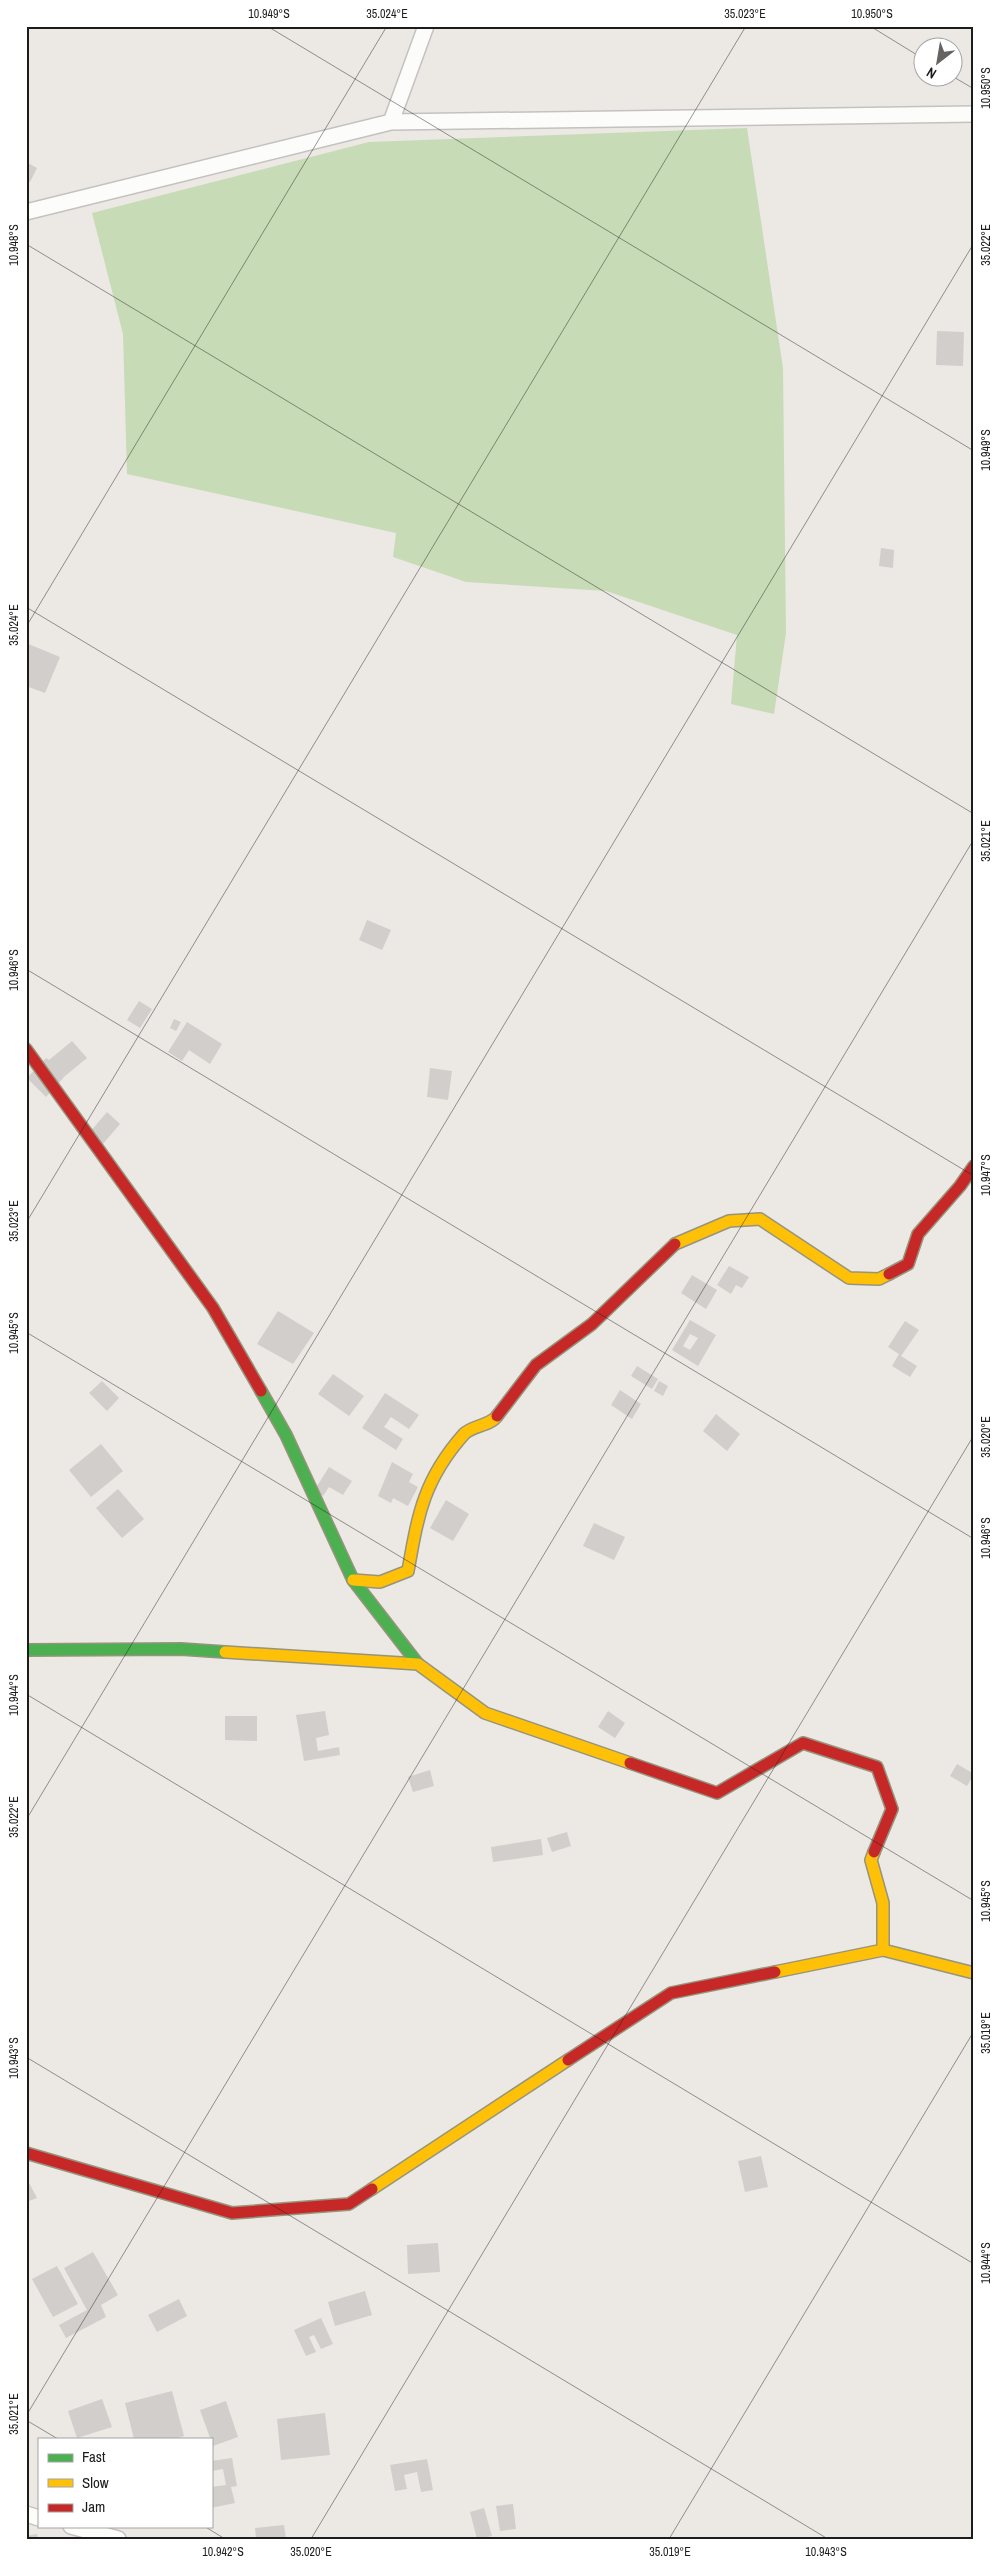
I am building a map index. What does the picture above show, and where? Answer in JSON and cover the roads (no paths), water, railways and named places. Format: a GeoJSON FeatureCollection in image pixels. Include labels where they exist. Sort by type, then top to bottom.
{"type":"FeatureCollection","features":[{"type":"Feature","properties":{"kind":"street"},"geometry":{"type":"LineString","coordinates":[[391,122],[426,26]]}},
{"type":"Feature","properties":{"kind":"street"},"geometry":{"type":"LineString","coordinates":[[26,212],[391,122],[974,114]]}},
{"type":"Feature","properties":{"kind":"street"},"geometry":{"type":"LineString","coordinates":[[26,1049],[213,1308],[286,1435],[353,1580],[418,1664],[484,1713],[717,1793],[803,1743],[877,1767],[892,1809],[871,1860],[883,1903],[883,1950]]}},
{"type":"Feature","properties":{"kind":"street"},"geometry":{"type":"LineString","coordinates":[[353,1580],[380,1582],[408,1571],[419,1511],[438,1466],[466,1432],[495,1419],[536,1365],[592,1324],[674,1244],[729,1221],[760,1219],[849,1278],[879,1279],[908,1264],[918,1234],[960,1186],[974,1166]]}},
{"type":"Feature","properties":{"kind":"street"},"geometry":{"type":"LineString","coordinates":[[26,1650],[181,1649],[418,1664]]}},
{"type":"Feature","properties":{"kind":"street"},"geometry":{"type":"LineString","coordinates":[[26,2153],[232,2213],[349,2204],[672,1993],[883,1950],[974,1973]]}},
{"type":"Feature","properties":{"kind":"street"},"geometry":{"type":"LineString","coordinates":[[26,2514],[38,2518]]}},
{"type":"Feature","properties":{"kind":"street"},"geometry":{"type":"LineString","coordinates":[[78,2528],[118,2539]]}}]}
